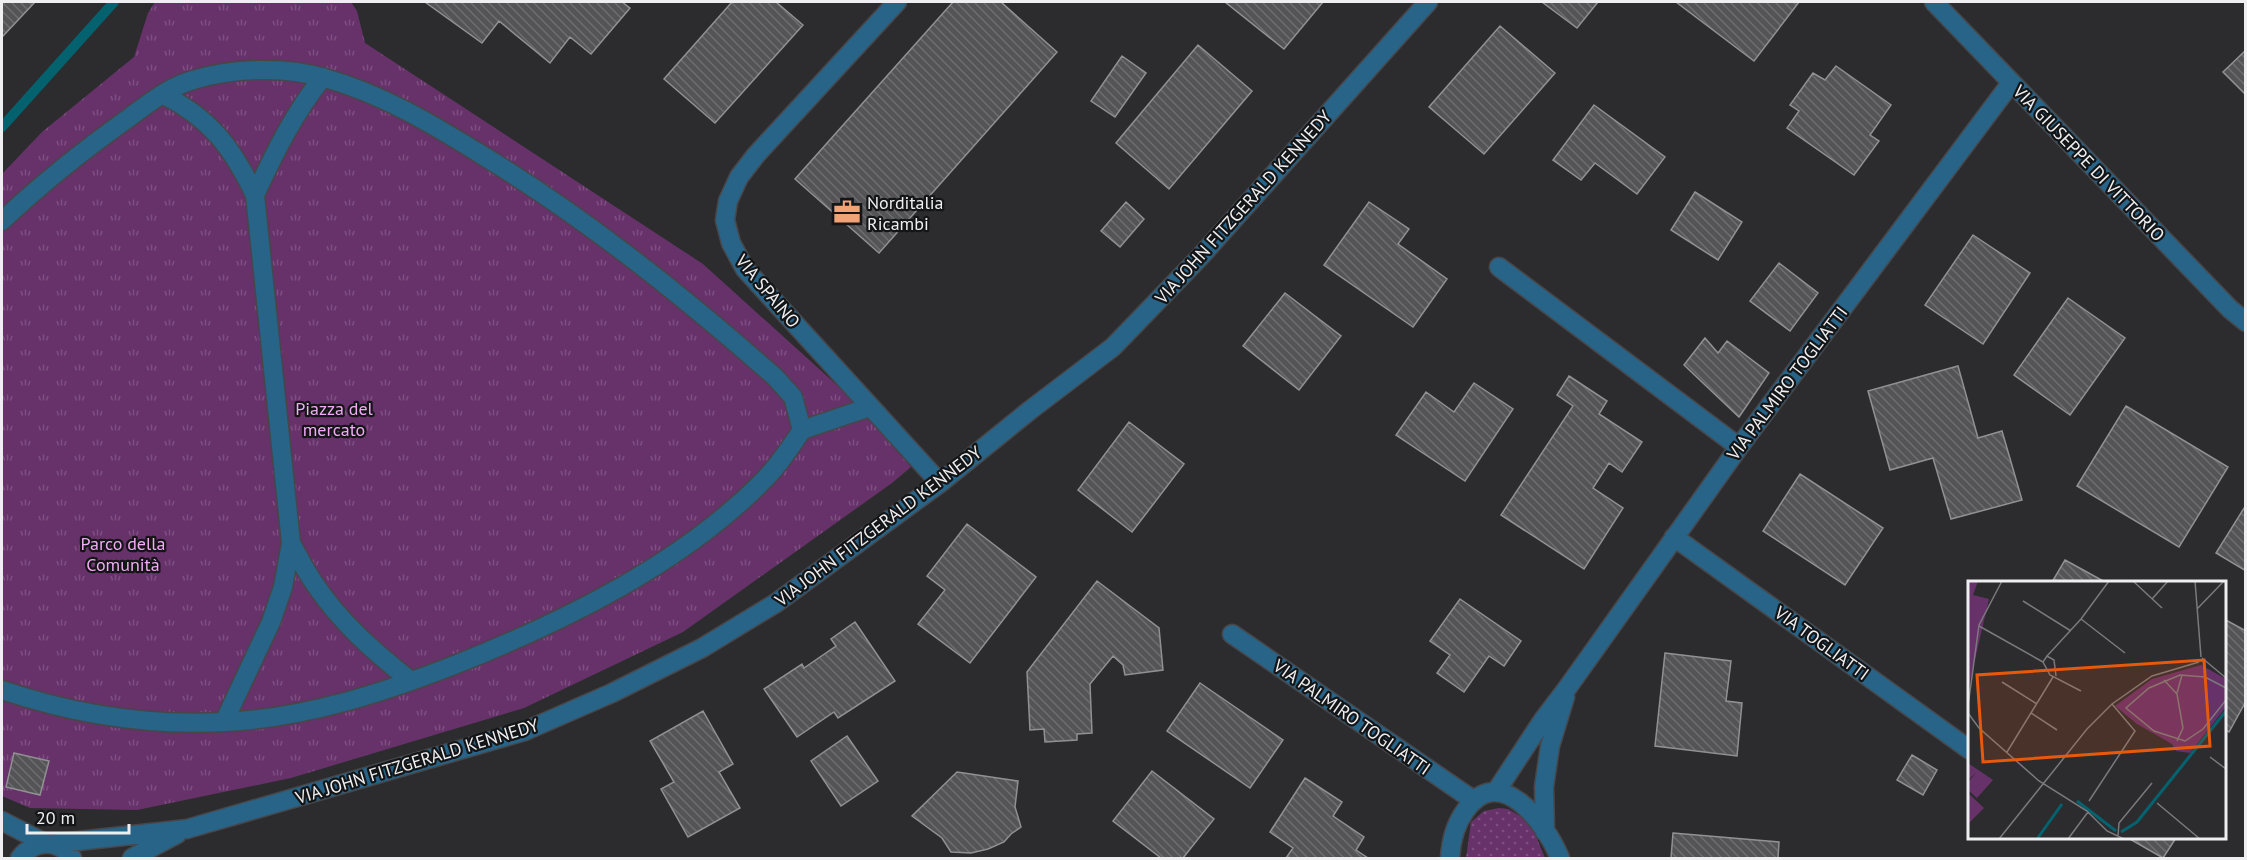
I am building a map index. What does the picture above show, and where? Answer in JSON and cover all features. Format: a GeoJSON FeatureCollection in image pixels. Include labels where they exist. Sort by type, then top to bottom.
{"type":"FeatureCollection","features":[{"type":"Feature","properties":{"kind":"street","name":"VIA SPAINO"},"geometry":{"type":"LineString","coordinates":[[897,2],[747,165],[733,188],[726,211],[727,231],[736,254],[745,268],[940,483]]}},
{"type":"Feature","properties":{"kind":"street","name":"VIA JOHN FITZGERALD KENNEDY"},"geometry":{"type":"LineString","coordinates":[[48,843],[187,829],[525,731],[612,693],[702,648],[776,603],[940,483],[1113,347],[1200,257],[1428,2]]}},
{"type":"Feature","properties":{"kind":"street","name":"VIA GIUSEPPE DI VITTORIO"},"geometry":{"type":"LineString","coordinates":[[1934,2],[2246,322]]}},
{"type":"Feature","properties":{"kind":"street"},"geometry":{"type":"LineString","coordinates":[[2,221],[73,158],[162,94],[188,82],[224,73],[283,72],[323,77],[389,102],[440,129],[542,192],[590,226],[775,377],[793,397],[802,430]]}},
{"type":"Feature","properties":{"kind":"street"},"geometry":{"type":"LineString","coordinates":[[255,195],[277,148],[307,98],[323,77]]}},
{"type":"Feature","properties":{"kind":"street","name":"VIA PALMIRO TOGLIATTI"},"geometry":{"type":"LineString","coordinates":[[1497,790],[1543,720],[1569,687],[1739,447],[2011,83]]}},
{"type":"Feature","properties":{"kind":"street"},"geometry":{"type":"LineString","coordinates":[[162,94],[200,117],[221,137],[238,161],[255,195],[291,543],[283,587],[271,622],[224,722]]}},
{"type":"Feature","properties":{"kind":"street"},"geometry":{"type":"LineString","coordinates":[[1499,267],[1739,447]]}},
{"type":"Feature","properties":{"kind":"street"},"geometry":{"type":"LineString","coordinates":[[2,690],[59,707],[96,714],[146,720],[224,722],[264,718],[328,706],[411,681],[477,656],[540,628],[605,595],[668,557],[711,526],[749,494],[779,463],[802,430],[870,407]]}},
{"type":"Feature","properties":{"kind":"street","name":"VIA TOGLIATTI"},"geometry":{"type":"LineString","coordinates":[[1674,537],[1968,749]]}},
{"type":"Feature","properties":{"kind":"street"},"geometry":{"type":"LineString","coordinates":[[291,543],[313,582],[340,617],[370,648],[411,681]]}},
{"type":"Feature","properties":{"kind":"street","name":"VIA PALMIRO TOGLIATTI"},"geometry":{"type":"LineString","coordinates":[[1232,634],[1473,800]]}},
{"type":"Feature","properties":{"kind":"street","name":"VIA PALMIRO TOGLIATTI"},"geometry":{"type":"LineString","coordinates":[[1545,832],[1544,787],[1550,746],[1569,687]]}},
{"type":"Feature","properties":{"kind":"street"},"geometry":{"type":"LineString","coordinates":[[1450,858],[1450,846],[1457,823],[1473,800],[1483,793],[1497,790],[1515,798],[1531,811],[1560,858]]}},
{"type":"Feature","properties":{"kind":"street"},"geometry":{"type":"LineString","coordinates":[[2,821],[64,849],[72,858]]}},
{"type":"Feature","properties":{"kind":"street","name":"VIA JOHN FITZGERALD KENNEDY"},"geometry":{"type":"LineString","coordinates":[[132,858],[187,829]]}},
{"type":"Feature","properties":{"kind":"street"},"geometry":{"type":"LineString","coordinates":[[20,858],[26,850],[48,843]]}},
{"type":"Feature","properties":{"kind":"green space","name":"Piazza del mercato"},"geometry":{"type":"Polygon","coordinates":[[[155,2],[351,2],[357,11],[365,43],[703,264],[849,396],[911,467],[892,483],[683,632],[524,708],[291,778],[137,810],[30,808],[2,796],[2,174],[42,132],[134,57],[148,13],[155,2]]]}},
{"type":"Feature","properties":{"kind":"green space"},"geometry":{"type":"Polygon","coordinates":[[[1508,809],[1530,822],[1545,858],[1466,858],[1471,822],[1484,811],[1508,809]]]}},
{"type":"Feature","properties":{"kind":"building"},"geometry":{"type":"Polygon","coordinates":[[[2,2],[35,2],[2,37],[2,2]]]}},
{"type":"Feature","properties":{"kind":"building"},"geometry":{"type":"Polygon","coordinates":[[[425,2],[622,2],[630,8],[591,54],[570,37],[550,63],[499,21],[482,43],[425,2]]]}},
{"type":"Feature","properties":{"kind":"building"},"geometry":{"type":"Polygon","coordinates":[[[732,2],[776,2],[803,25],[715,123],[664,79],[732,2]]]}},
{"type":"Feature","properties":{"kind":"building"},"geometry":{"type":"Polygon","coordinates":[[[953,2],[1001,2],[1057,52],[879,253],[795,179],[953,2]]]}},
{"type":"Feature","properties":{"kind":"building"},"geometry":{"type":"Polygon","coordinates":[[[1225,2],[1323,2],[1284,49],[1225,2]]]}},
{"type":"Feature","properties":{"kind":"building"},"geometry":{"type":"Polygon","coordinates":[[[1542,2],[1598,2],[1577,28],[1542,2]]]}},
{"type":"Feature","properties":{"kind":"building"},"geometry":{"type":"Polygon","coordinates":[[[1676,2],[1799,2],[1754,61],[1676,2]]]}},
{"type":"Feature","properties":{"kind":"building"},"geometry":{"type":"Polygon","coordinates":[[[1500,26],[1555,73],[1484,154],[1429,107],[1500,26]]]}},
{"type":"Feature","properties":{"kind":"building"},"geometry":{"type":"Polygon","coordinates":[[[1198,45],[1252,91],[1169,189],[1116,143],[1198,45]]]}},
{"type":"Feature","properties":{"kind":"building"},"geometry":{"type":"Polygon","coordinates":[[[2246,50],[2246,95],[2223,72],[2246,50]]]}},
{"type":"Feature","properties":{"kind":"building"},"geometry":{"type":"Polygon","coordinates":[[[1122,56],[1146,73],[1115,117],[1091,101],[1122,56]]]}},
{"type":"Feature","properties":{"kind":"building"},"geometry":{"type":"Polygon","coordinates":[[[1836,66],[1891,105],[1870,135],[1879,141],[1854,175],[1787,128],[1799,111],[1790,105],[1813,73],[1825,80],[1836,66]]]}},
{"type":"Feature","properties":{"kind":"building"},"geometry":{"type":"Polygon","coordinates":[[[1594,105],[1665,157],[1637,194],[1595,163],[1581,180],[1553,160],[1594,105]]]}},
{"type":"Feature","properties":{"kind":"building"},"geometry":{"type":"Polygon","coordinates":[[[1695,192],[1742,222],[1718,260],[1671,230],[1695,192]]]}},
{"type":"Feature","properties":{"kind":"building"},"geometry":{"type":"Polygon","coordinates":[[[1126,202],[1144,219],[1120,247],[1101,231],[1126,202]]]}},
{"type":"Feature","properties":{"kind":"building"},"geometry":{"type":"Polygon","coordinates":[[[1369,202],[1409,229],[1398,244],[1447,279],[1413,327],[1324,265],[1369,202]]]}},
{"type":"Feature","properties":{"kind":"building"},"geometry":{"type":"Polygon","coordinates":[[[1973,235],[2030,273],[1983,344],[1925,305],[1973,235]]]}},
{"type":"Feature","properties":{"kind":"building"},"geometry":{"type":"Polygon","coordinates":[[[1779,263],[1818,293],[1790,331],[1750,301],[1779,263]]]}},
{"type":"Feature","properties":{"kind":"building"},"geometry":{"type":"Polygon","coordinates":[[[1285,293],[1341,336],[1299,390],[1243,346],[1285,293]]]}},
{"type":"Feature","properties":{"kind":"building"},"geometry":{"type":"Polygon","coordinates":[[[2068,298],[2125,338],[2070,415],[2014,375],[2068,298]]]}},
{"type":"Feature","properties":{"kind":"building"},"geometry":{"type":"Polygon","coordinates":[[[1705,338],[1718,353],[1727,341],[1769,373],[1739,417],[1684,365],[1705,338]]]}},
{"type":"Feature","properties":{"kind":"building"},"geometry":{"type":"Polygon","coordinates":[[[1958,366],[1978,438],[2002,431],[2022,500],[1951,519],[1933,458],[1890,470],[1868,391],[1958,366]]]}},
{"type":"Feature","properties":{"kind":"building"},"geometry":{"type":"Polygon","coordinates":[[[1569,376],[1607,401],[1599,414],[1642,442],[1622,472],[1609,463],[1593,488],[1623,508],[1584,569],[1501,515],[1573,406],[1557,395],[1569,376]]]}},
{"type":"Feature","properties":{"kind":"building"},"geometry":{"type":"Polygon","coordinates":[[[1474,383],[1513,409],[1465,481],[1396,435],[1426,392],[1454,412],[1474,383]]]}},
{"type":"Feature","properties":{"kind":"building"},"geometry":{"type":"Polygon","coordinates":[[[2126,406],[2228,467],[2179,547],[2077,486],[2126,406]]]}},
{"type":"Feature","properties":{"kind":"building"},"geometry":{"type":"Polygon","coordinates":[[[1129,422],[1184,464],[1132,532],[1078,490],[1129,422]]]}},
{"type":"Feature","properties":{"kind":"building"},"geometry":{"type":"Polygon","coordinates":[[[1800,474],[1883,528],[1845,585],[1763,531],[1800,474]]]}},
{"type":"Feature","properties":{"kind":"building"},"geometry":{"type":"Polygon","coordinates":[[[2246,505],[2246,571],[2216,553],[2246,505]]]}},
{"type":"Feature","properties":{"kind":"building"},"geometry":{"type":"Polygon","coordinates":[[[967,524],[1036,577],[970,663],[918,624],[945,590],[927,576],[967,524]]]}},
{"type":"Feature","properties":{"kind":"building"},"geometry":{"type":"Polygon","coordinates":[[[2065,560],[2103,581],[2053,581],[2065,560]]]}},
{"type":"Feature","properties":{"kind":"building"},"geometry":{"type":"Polygon","coordinates":[[[1097,581],[1159,628],[1163,670],[1125,675],[1123,665],[1113,656],[1090,684],[1092,733],[1077,734],[1077,740],[1045,742],[1044,729],[1030,730],[1027,672],[1097,581]]]}},
{"type":"Feature","properties":{"kind":"building"},"geometry":{"type":"Polygon","coordinates":[[[1460,599],[1521,641],[1504,666],[1489,656],[1464,692],[1437,673],[1450,655],[1430,641],[1460,599]]]}},
{"type":"Feature","properties":{"kind":"building"},"geometry":{"type":"Polygon","coordinates":[[[2226,620],[2246,631],[2246,701],[2229,732],[2226,730],[2226,620]]]}},
{"type":"Feature","properties":{"kind":"building"},"geometry":{"type":"Polygon","coordinates":[[[855,622],[895,681],[838,718],[834,712],[797,737],[764,689],[802,664],[804,668],[836,646],[831,639],[855,622]]]}},
{"type":"Feature","properties":{"kind":"building"},"geometry":{"type":"Polygon","coordinates":[[[1665,653],[1731,661],[1726,701],[1742,703],[1737,756],[1655,746],[1665,653]]]}},
{"type":"Feature","properties":{"kind":"building"},"geometry":{"type":"Polygon","coordinates":[[[1200,683],[1283,740],[1250,788],[1167,731],[1200,683]]]}},
{"type":"Feature","properties":{"kind":"building"},"geometry":{"type":"Polygon","coordinates":[[[703,711],[733,764],[719,772],[740,808],[688,837],[661,789],[674,782],[650,741],[703,711]]]}},
{"type":"Feature","properties":{"kind":"building"},"geometry":{"type":"Polygon","coordinates":[[[847,736],[878,781],[841,806],[811,761],[847,736]]]}},
{"type":"Feature","properties":{"kind":"building"},"geometry":{"type":"Polygon","coordinates":[[[14,753],[49,761],[40,795],[6,787],[14,753]]]}},
{"type":"Feature","properties":{"kind":"building"},"geometry":{"type":"Polygon","coordinates":[[[1912,755],[1937,770],[1923,795],[1897,780],[1912,755]]]}},
{"type":"Feature","properties":{"kind":"building"},"geometry":{"type":"Polygon","coordinates":[[[1152,771],[1214,819],[1183,858],[1161,858],[1113,821],[1152,771]]]}},
{"type":"Feature","properties":{"kind":"building"},"geometry":{"type":"Polygon","coordinates":[[[957,772],[1018,781],[1015,807],[1021,827],[1004,842],[988,849],[971,853],[951,852],[942,838],[912,816],[957,772]]]}},
{"type":"Feature","properties":{"kind":"building"},"geometry":{"type":"Polygon","coordinates":[[[1305,778],[1342,802],[1333,816],[1364,837],[1356,850],[1368,858],[1286,858],[1293,848],[1270,832],[1305,778]]]}},
{"type":"Feature","properties":{"kind":"building"},"geometry":{"type":"Polygon","coordinates":[[[1673,833],[1779,842],[1778,858],[1671,858],[1673,833]]]}},
{"type":"Feature","properties":{"kind":"building"},"geometry":{"type":"Polygon","coordinates":[[[2130,839],[2175,839],[2163,858],[2130,839]]]}},
{"type":"Feature","properties":{"kind":"waterway"},"geometry":{"type":"LineString","coordinates":[[2,127],[114,2]]}},
{"type":"Feature","properties":{"kind":"place","name":"Norditalia Ricambi"},"geometry":{"type":"Point","coordinates":[847,212]}},
{"type":"Feature","properties":{"kind":"park label","name":"Parco della Comunità"},"geometry":{"type":"Point","coordinates":[123,553]}}]}
